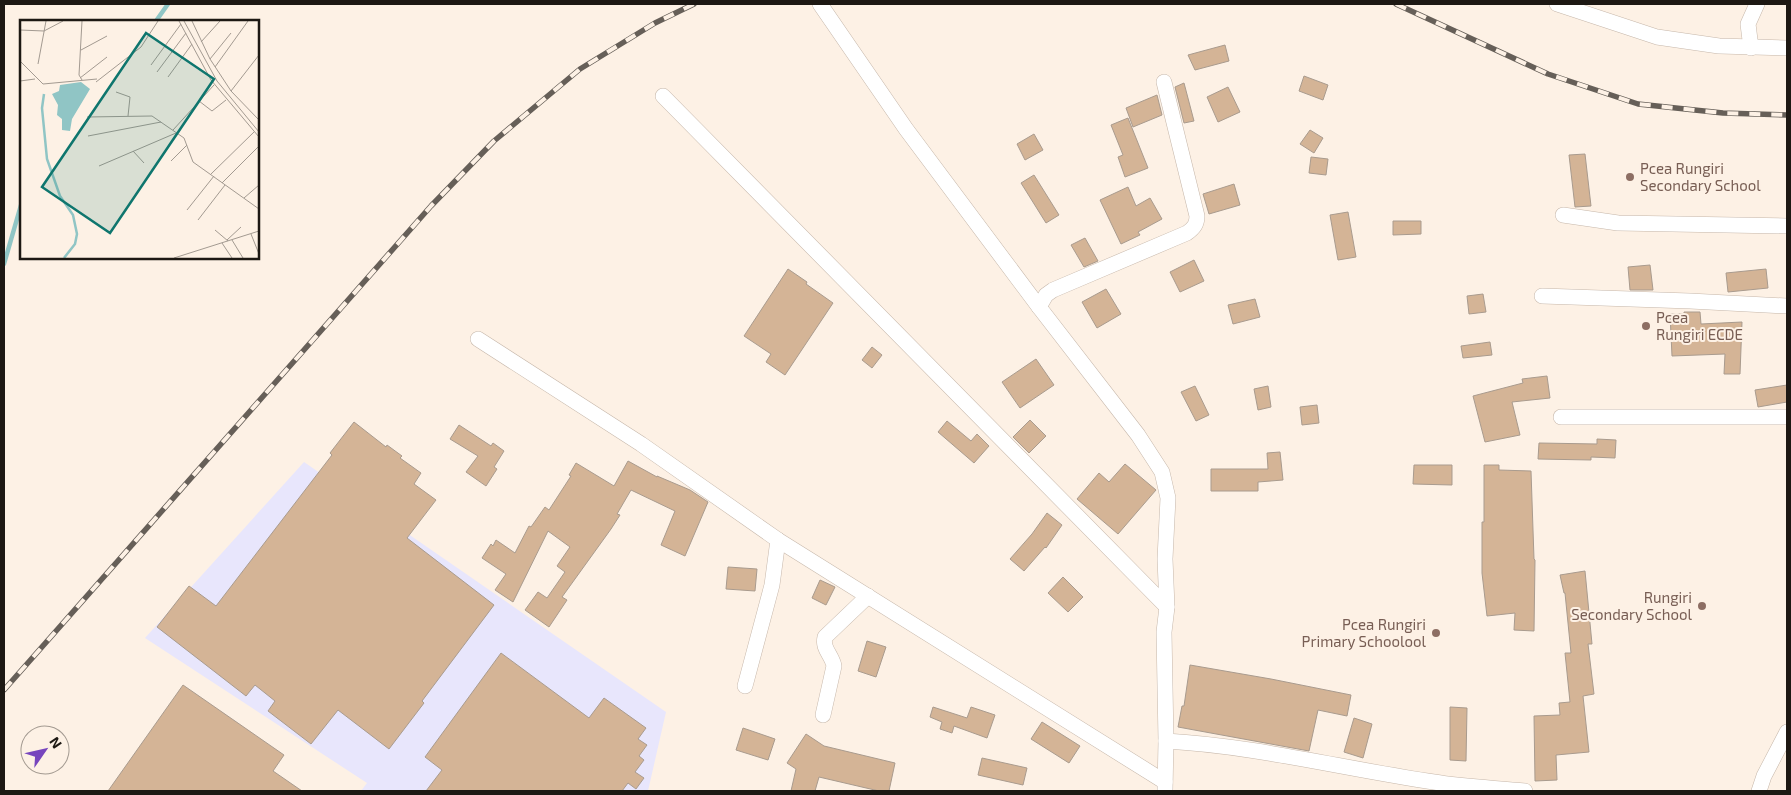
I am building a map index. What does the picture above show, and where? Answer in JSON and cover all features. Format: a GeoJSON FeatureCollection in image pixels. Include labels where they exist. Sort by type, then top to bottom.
{"type":"FeatureCollection","features":[{"type":"Feature","properties":{"kind":"street"},"geometry":{"type":"LineString","coordinates":[[820,4],[906,129],[1039,307],[1138,435],[1162,472],[1168,498],[1165,558],[1167,607],[1164,632],[1165,787]]}},
{"type":"Feature","properties":{"kind":"street"},"geometry":{"type":"LineString","coordinates":[[1557,4],[1657,37],[1719,46],[1787,48]]}},
{"type":"Feature","properties":{"kind":"street"},"geometry":{"type":"LineString","coordinates":[[1751,48],[1748,24],[1757,4]]}},
{"type":"Feature","properties":{"kind":"street"},"geometry":{"type":"LineString","coordinates":[[1039,307],[1046,294],[1053,290],[1193,229],[1197,216],[1164,82]]}},
{"type":"Feature","properties":{"kind":"street"},"geometry":{"type":"LineString","coordinates":[[663,96],[1167,607]]}},
{"type":"Feature","properties":{"kind":"street"},"geometry":{"type":"LineString","coordinates":[[1563,215],[1618,223],[1787,226]]}},
{"type":"Feature","properties":{"kind":"street"},"geometry":{"type":"LineString","coordinates":[[1542,296],[1787,306]]}},
{"type":"Feature","properties":{"kind":"street"},"geometry":{"type":"LineString","coordinates":[[478,340],[641,444],[778,540],[1165,787]]}},
{"type":"Feature","properties":{"kind":"street"},"geometry":{"type":"LineString","coordinates":[[1561,417],[1787,418]]}},
{"type":"Feature","properties":{"kind":"street"},"geometry":{"type":"LineString","coordinates":[[745,686],[772,585],[778,540]]}},
{"type":"Feature","properties":{"kind":"street"},"geometry":{"type":"LineString","coordinates":[[823,715],[834,666],[824,647],[825,637],[868,596]]}},
{"type":"Feature","properties":{"kind":"street"},"geometry":{"type":"LineString","coordinates":[[1759,791],[1764,776],[1787,732]]}},
{"type":"Feature","properties":{"kind":"street"},"geometry":{"type":"LineString","coordinates":[[1166,741],[1267,753],[1435,782],[1525,791]]}},
{"type":"Feature","properties":{"kind":"shaded area"},"geometry":{"type":"Polygon","coordinates":[[[304,462],[666,712],[648,791],[361,791],[367,783],[145,638],[304,462]]]}},
{"type":"Feature","properties":{"kind":"building"},"geometry":{"type":"Polygon","coordinates":[[[1225,45],[1229,61],[1195,70],[1188,55],[1225,45]]]}},
{"type":"Feature","properties":{"kind":"building"},"geometry":{"type":"Polygon","coordinates":[[[1304,76],[1328,85],[1323,100],[1299,91],[1304,76]]]}},
{"type":"Feature","properties":{"kind":"building"},"geometry":{"type":"Polygon","coordinates":[[[1184,83],[1194,121],[1184,123],[1175,87],[1184,83]]]}},
{"type":"Feature","properties":{"kind":"building"},"geometry":{"type":"Polygon","coordinates":[[[1228,87],[1240,112],[1218,122],[1207,97],[1228,87]]]}},
{"type":"Feature","properties":{"kind":"building"},"geometry":{"type":"Polygon","coordinates":[[[1157,95],[1162,115],[1133,127],[1126,108],[1157,95]]]}},
{"type":"Feature","properties":{"kind":"building"},"geometry":{"type":"Polygon","coordinates":[[[1128,118],[1148,168],[1125,177],[1118,157],[1123,155],[1111,125],[1128,118]]]}},
{"type":"Feature","properties":{"kind":"building"},"geometry":{"type":"Polygon","coordinates":[[[1310,130],[1323,138],[1314,153],[1300,144],[1310,130]]]}},
{"type":"Feature","properties":{"kind":"building"},"geometry":{"type":"Polygon","coordinates":[[[1034,134],[1043,150],[1025,160],[1017,144],[1034,134]]]}},
{"type":"Feature","properties":{"kind":"building"},"geometry":{"type":"Polygon","coordinates":[[[1585,154],[1591,206],[1575,207],[1569,155],[1585,154]]]}},
{"type":"Feature","properties":{"kind":"building"},"geometry":{"type":"Polygon","coordinates":[[[1311,157],[1328,159],[1326,175],[1309,173],[1311,157]]]}},
{"type":"Feature","properties":{"kind":"building"},"geometry":{"type":"Polygon","coordinates":[[[1034,175],[1059,215],[1046,223],[1021,183],[1034,175]]]}},
{"type":"Feature","properties":{"kind":"building"},"geometry":{"type":"Polygon","coordinates":[[[1234,184],[1240,205],[1209,214],[1203,194],[1234,184]]]}},
{"type":"Feature","properties":{"kind":"building"},"geometry":{"type":"Polygon","coordinates":[[[1128,187],[1136,206],[1150,198],[1162,219],[1138,232],[1140,235],[1121,244],[1100,200],[1128,187]]]}},
{"type":"Feature","properties":{"kind":"building"},"geometry":{"type":"Polygon","coordinates":[[[1348,212],[1356,257],[1338,260],[1330,215],[1348,212]]]}},
{"type":"Feature","properties":{"kind":"building"},"geometry":{"type":"Polygon","coordinates":[[[1393,221],[1421,221],[1421,234],[1393,235],[1393,221]]]}},
{"type":"Feature","properties":{"kind":"building"},"geometry":{"type":"Polygon","coordinates":[[[1085,238],[1098,261],[1084,267],[1071,245],[1085,238]]]}},
{"type":"Feature","properties":{"kind":"building"},"geometry":{"type":"Polygon","coordinates":[[[1194,260],[1204,281],[1180,292],[1170,272],[1194,260]]]}},
{"type":"Feature","properties":{"kind":"building"},"geometry":{"type":"Polygon","coordinates":[[[1650,265],[1653,290],[1630,290],[1628,267],[1650,265]]]}},
{"type":"Feature","properties":{"kind":"building"},"geometry":{"type":"Polygon","coordinates":[[[788,269],[833,303],[785,375],[766,362],[771,354],[744,336],[788,269]]]}},
{"type":"Feature","properties":{"kind":"building"},"geometry":{"type":"Polygon","coordinates":[[[1766,269],[1768,288],[1728,292],[1726,273],[1766,269]]]}},
{"type":"Feature","properties":{"kind":"building"},"geometry":{"type":"Polygon","coordinates":[[[1106,289],[1121,314],[1097,328],[1082,302],[1106,289]]]}},
{"type":"Feature","properties":{"kind":"building"},"geometry":{"type":"Polygon","coordinates":[[[1483,294],[1486,312],[1469,314],[1467,296],[1483,294]]]}},
{"type":"Feature","properties":{"kind":"building"},"geometry":{"type":"Polygon","coordinates":[[[1255,299],[1260,317],[1233,324],[1228,305],[1255,299]]]}},
{"type":"Feature","properties":{"kind":"building"},"geometry":{"type":"Polygon","coordinates":[[[1684,312],[1700,312],[1701,324],[1742,322],[1740,374],[1724,374],[1725,354],[1672,356],[1670,314],[1684,314],[1684,312]]]}},
{"type":"Feature","properties":{"kind":"building"},"geometry":{"type":"Polygon","coordinates":[[[1490,342],[1492,355],[1463,358],[1461,346],[1490,342]]]}},
{"type":"Feature","properties":{"kind":"building"},"geometry":{"type":"Polygon","coordinates":[[[872,347],[882,355],[872,368],[862,360],[872,347]]]}},
{"type":"Feature","properties":{"kind":"building"},"geometry":{"type":"Polygon","coordinates":[[[1036,359],[1054,385],[1020,408],[1002,382],[1036,359]]]}},
{"type":"Feature","properties":{"kind":"building"},"geometry":{"type":"Polygon","coordinates":[[[1547,376],[1550,398],[1512,402],[1520,435],[1485,442],[1473,396],[1523,383],[1522,379],[1547,376]]]}},
{"type":"Feature","properties":{"kind":"building"},"geometry":{"type":"Polygon","coordinates":[[[1787,385],[1787,402],[1758,407],[1755,390],[1787,385]]]}},
{"type":"Feature","properties":{"kind":"building"},"geometry":{"type":"Polygon","coordinates":[[[1195,386],[1209,415],[1196,421],[1181,392],[1195,386]]]}},
{"type":"Feature","properties":{"kind":"building"},"geometry":{"type":"Polygon","coordinates":[[[1268,386],[1271,407],[1258,410],[1254,389],[1268,386]]]}},
{"type":"Feature","properties":{"kind":"building"},"geometry":{"type":"Polygon","coordinates":[[[1317,405],[1319,423],[1302,425],[1300,407],[1317,405]]]}},
{"type":"Feature","properties":{"kind":"building"},"geometry":{"type":"Polygon","coordinates":[[[1030,420],[1046,436],[1029,453],[1013,437],[1030,420]]]}},
{"type":"Feature","properties":{"kind":"building"},"geometry":{"type":"Polygon","coordinates":[[[947,421],[971,441],[977,434],[989,446],[974,463],[938,432],[947,421]]]}},
{"type":"Feature","properties":{"kind":"building"},"geometry":{"type":"Polygon","coordinates":[[[354,422],[386,447],[387,445],[402,456],[400,458],[421,473],[414,484],[436,500],[407,538],[494,605],[422,701],[424,703],[389,749],[338,710],[311,744],[268,711],[275,701],[255,685],[246,696],[157,627],[189,586],[216,606],[332,455],[330,453],[354,422]]]}},
{"type":"Feature","properties":{"kind":"building"},"geometry":{"type":"Polygon","coordinates":[[[459,425],[491,446],[493,443],[504,451],[494,467],[497,469],[486,486],[466,472],[478,456],[450,439],[459,425]]]}},
{"type":"Feature","properties":{"kind":"building"},"geometry":{"type":"Polygon","coordinates":[[[1597,439],[1616,440],[1615,458],[1591,457],[1591,460],[1538,459],[1539,443],[1597,444],[1597,439]]]}},
{"type":"Feature","properties":{"kind":"building"},"geometry":{"type":"Polygon","coordinates":[[[1280,452],[1283,480],[1258,482],[1258,491],[1211,491],[1211,469],[1268,469],[1267,453],[1280,452]]]}},
{"type":"Feature","properties":{"kind":"building"},"geometry":{"type":"Polygon","coordinates":[[[628,461],[657,477],[690,490],[708,502],[685,556],[661,545],[675,511],[631,490],[617,514],[620,515],[611,529],[562,597],[567,600],[549,627],[525,610],[538,592],[547,598],[565,572],[557,566],[570,547],[548,531],[513,602],[495,590],[506,574],[482,558],[491,544],[493,546],[496,540],[515,553],[529,526],[531,527],[545,507],[549,510],[571,476],[569,475],[576,463],[614,486],[628,461]]]}},
{"type":"Feature","properties":{"kind":"building"},"geometry":{"type":"Polygon","coordinates":[[[1125,464],[1156,490],[1118,534],[1077,499],[1099,473],[1109,482],[1125,464]]]}},
{"type":"Feature","properties":{"kind":"building"},"geometry":{"type":"Polygon","coordinates":[[[1414,465],[1452,465],[1452,485],[1413,484],[1414,465]]]}},
{"type":"Feature","properties":{"kind":"building"},"geometry":{"type":"Polygon","coordinates":[[[1484,465],[1499,465],[1499,470],[1531,471],[1535,560],[1534,631],[1514,630],[1515,613],[1487,616],[1482,573],[1484,465]]]}},
{"type":"Feature","properties":{"kind":"building"},"geometry":{"type":"Polygon","coordinates":[[[1047,513],[1062,525],[1046,548],[1024,571],[1010,559],[1047,513]]]}},
{"type":"Feature","properties":{"kind":"building"},"geometry":{"type":"Polygon","coordinates":[[[728,567],[757,569],[755,591],[726,589],[728,567]]]}},
{"type":"Feature","properties":{"kind":"building"},"geometry":{"type":"Polygon","coordinates":[[[1585,571],[1592,644],[1588,644],[1594,694],[1583,696],[1589,752],[1556,755],[1557,780],[1535,781],[1534,716],[1560,715],[1559,703],[1570,702],[1565,653],[1571,653],[1565,593],[1560,575],[1585,571]]]}},
{"type":"Feature","properties":{"kind":"building"},"geometry":{"type":"Polygon","coordinates":[[[1063,577],[1083,597],[1068,612],[1048,593],[1063,577]]]}},
{"type":"Feature","properties":{"kind":"building"},"geometry":{"type":"Polygon","coordinates":[[[820,580],[835,587],[826,605],[812,598],[820,580]]]}},
{"type":"Feature","properties":{"kind":"building"},"geometry":{"type":"Polygon","coordinates":[[[867,641],[886,647],[876,677],[858,671],[867,641]]]}},
{"type":"Feature","properties":{"kind":"building"},"geometry":{"type":"Polygon","coordinates":[[[501,653],[589,718],[604,698],[646,728],[638,739],[647,745],[639,756],[644,760],[635,772],[644,778],[636,789],[628,783],[622,791],[426,791],[442,770],[425,757],[501,653]]]}},
{"type":"Feature","properties":{"kind":"building"},"geometry":{"type":"Polygon","coordinates":[[[1190,665],[1351,695],[1347,716],[1318,710],[1309,751],[1178,727],[1182,706],[1184,706],[1190,665]]]}},
{"type":"Feature","properties":{"kind":"building"},"geometry":{"type":"Polygon","coordinates":[[[183,685],[284,755],[273,771],[302,791],[108,791],[183,685]]]}},
{"type":"Feature","properties":{"kind":"building"},"geometry":{"type":"Polygon","coordinates":[[[933,707],[967,718],[971,707],[995,715],[987,738],[954,726],[952,733],[940,729],[942,722],[930,717],[933,707]]]}},
{"type":"Feature","properties":{"kind":"building"},"geometry":{"type":"Polygon","coordinates":[[[1450,707],[1467,708],[1466,761],[1450,760],[1450,707]]]}},
{"type":"Feature","properties":{"kind":"building"},"geometry":{"type":"Polygon","coordinates":[[[1354,718],[1372,724],[1363,758],[1344,752],[1354,718]]]}},
{"type":"Feature","properties":{"kind":"building"},"geometry":{"type":"Polygon","coordinates":[[[1042,722],[1080,746],[1069,763],[1031,739],[1042,722]]]}},
{"type":"Feature","properties":{"kind":"building"},"geometry":{"type":"Polygon","coordinates":[[[743,728],[775,739],[768,760],[736,750],[743,728]]]}},
{"type":"Feature","properties":{"kind":"building"},"geometry":{"type":"Polygon","coordinates":[[[806,734],[824,746],[895,763],[889,791],[879,791],[819,777],[815,791],[791,791],[796,769],[787,763],[806,734]]]}},
{"type":"Feature","properties":{"kind":"building"},"geometry":{"type":"Polygon","coordinates":[[[982,758],[1027,768],[1023,785],[978,775],[982,758]]]}},
{"type":"Feature","properties":{"kind":"waterway"},"geometry":{"type":"LineString","coordinates":[[157,20],[168,4]]}},
{"type":"Feature","properties":{"kind":"waterway"},"geometry":{"type":"LineString","coordinates":[[4,264],[20,208]]}},
{"type":"Feature","properties":{"kind":"railway"},"geometry":{"type":"LineString","coordinates":[[4,690],[431,206],[494,141],[580,69],[655,23],[694,4]]}},
{"type":"Feature","properties":{"kind":"railway"},"geometry":{"type":"LineString","coordinates":[[1396,4],[1548,74],[1638,104],[1723,113],[1787,115]]}},
{"type":"Feature","properties":{"kind":"place","name":"Pcea Rungiri Secondary School"},"geometry":{"type":"Point","coordinates":[1630,177]}},
{"type":"Feature","properties":{"kind":"place","name":"Pcea Rungiri ECDE"},"geometry":{"type":"Point","coordinates":[1646,326]}},
{"type":"Feature","properties":{"kind":"place","name":"Rungiri Secondary School"},"geometry":{"type":"Point","coordinates":[1702,606]}},
{"type":"Feature","properties":{"kind":"place","name":"Pcea Rungiri Primary Schoolool"},"geometry":{"type":"Point","coordinates":[1436,633]}}]}
